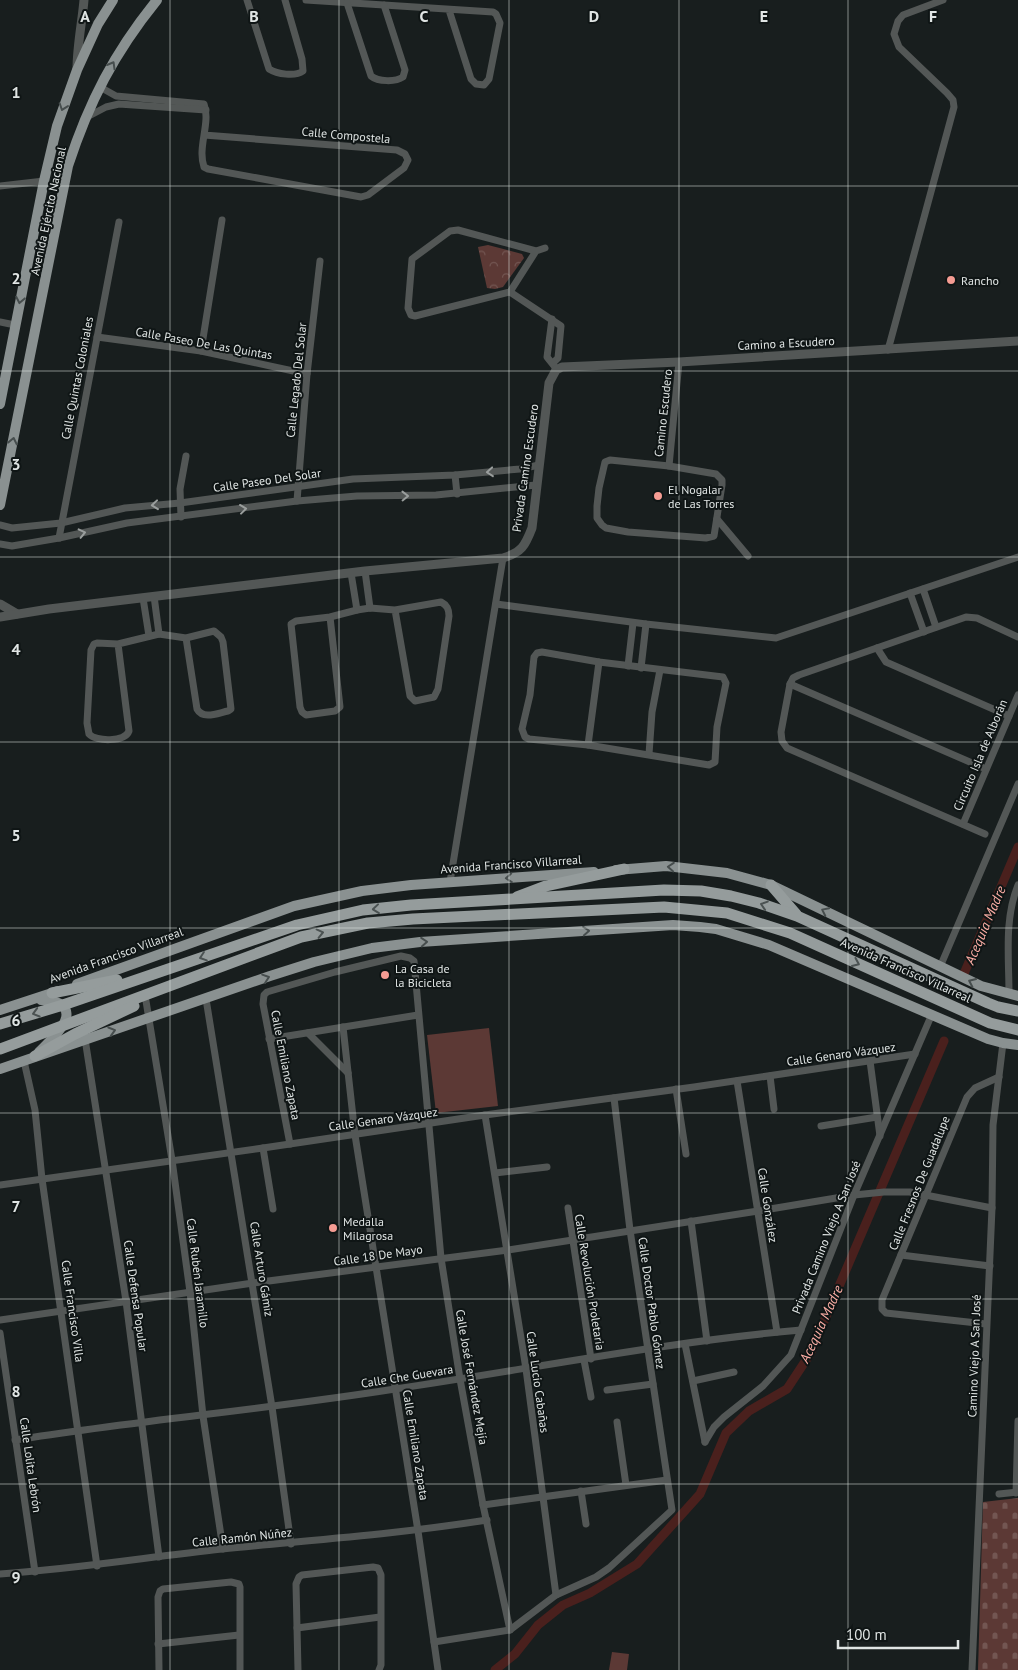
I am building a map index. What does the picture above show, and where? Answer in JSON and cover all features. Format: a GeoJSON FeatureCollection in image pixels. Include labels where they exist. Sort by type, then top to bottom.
{"type":"FeatureCollection","features":[{"type":"Feature","properties":{"kind":"highway"},"geometry":{"type":"LineString","coordinates":[[511,900],[546,886],[624,870]]}},
{"type":"Feature","properties":{"kind":"highway"},"geometry":{"type":"LineString","coordinates":[[771,885],[797,916]]}},
{"type":"Feature","properties":{"kind":"highway","name":"Avenida Francisco Villarreal"},"geometry":{"type":"LineString","coordinates":[[0,1024],[63,1005],[297,925],[363,910],[420,904],[664,890],[701,892],[759,903],[797,916],[988,1003],[1018,1011]]}},
{"type":"Feature","properties":{"kind":"highway","name":"Avenida Francisco Villarreal"},"geometry":{"type":"LineString","coordinates":[[0,1049],[301,937],[368,924],[413,919],[664,907],[728,913],[790,933],[990,1023],[1018,1030]]}},
{"type":"Feature","properties":{"kind":"highway"},"geometry":{"type":"LineString","coordinates":[[52,993],[182,964]]}},
{"type":"Feature","properties":{"kind":"highway"},"geometry":{"type":"LineString","coordinates":[[29,1059],[75,1034],[208,972]]}},
{"type":"Feature","properties":{"kind":"main road","name":"Avenida Ejército Nacional"},"geometry":{"type":"LineString","coordinates":[[0,404],[44,181],[57,126],[77,70],[98,24],[114,0]]}},
{"type":"Feature","properties":{"kind":"main road","name":"Avenida Ejército Nacional"},"geometry":{"type":"LineString","coordinates":[[0,506],[68,166],[85,118],[100,87],[128,39],[157,0]]}},
{"type":"Feature","properties":{"kind":"main road","name":"Avenida Francisco Villarreal"},"geometry":{"type":"LineString","coordinates":[[0,1010],[294,906],[362,891],[450,882],[666,866],[727,872],[771,885],[981,986],[1014,995]]}},
{"type":"Feature","properties":{"kind":"main road"},"geometry":{"type":"LineString","coordinates":[[0,1069],[314,962],[372,948],[429,942],[673,925],[716,929],[769,945],[988,1039],[1018,1045]]}},
{"type":"Feature","properties":{"kind":"main road"},"geometry":{"type":"LineString","coordinates":[[23,1002],[57,1001],[63,1005],[66,1018],[63,1025],[29,1059]]}},
{"type":"Feature","properties":{"kind":"street"},"geometry":{"type":"LineString","coordinates":[[77,70],[77,54],[81,35],[84,0]]}},
{"type":"Feature","properties":{"kind":"street"},"geometry":{"type":"LineString","coordinates":[[247,0],[269,69],[276,72],[297,74],[303,71],[302,59],[285,0]]}},
{"type":"Feature","properties":{"kind":"street"},"geometry":{"type":"LineString","coordinates":[[306,0],[493,12],[498,16],[500,23],[486,84],[482,86],[473,82],[449,10]]}},
{"type":"Feature","properties":{"kind":"street"},"geometry":{"type":"LineString","coordinates":[[888,350],[954,106],[947,93],[899,47],[894,34],[898,21],[904,15],[943,0]]}},
{"type":"Feature","properties":{"kind":"street"},"geometry":{"type":"LineString","coordinates":[[347,3],[368,72],[373,78],[398,80],[403,77],[404,66],[384,5]]}},
{"type":"Feature","properties":{"kind":"street"},"geometry":{"type":"LineString","coordinates":[[100,87],[116,96],[156,103]]}},
{"type":"Feature","properties":{"kind":"street"},"geometry":{"type":"LineString","coordinates":[[85,118],[114,105],[156,103]]}},
{"type":"Feature","properties":{"kind":"street","name":"Calle Compostela"},"geometry":{"type":"LineString","coordinates":[[156,103],[180,105],[202,103],[205,106],[202,162],[206,168],[358,197],[368,195],[404,168],[408,160],[406,154],[398,150],[204,135]]}},
{"type":"Feature","properties":{"kind":"street"},"geometry":{"type":"LineString","coordinates":[[0,186],[44,181]]}},
{"type":"Feature","properties":{"kind":"street"},"geometry":{"type":"LineString","coordinates":[[201,352],[222,220]]}},
{"type":"Feature","properties":{"kind":"street","name":"Calle Quintas Coloniales"},"geometry":{"type":"LineString","coordinates":[[59,538],[119,222]]}},
{"type":"Feature","properties":{"kind":"street"},"geometry":{"type":"LineString","coordinates":[[536,251],[510,292],[415,316],[411,315],[408,308],[412,259],[450,231],[458,230],[536,251],[545,248]]}},
{"type":"Feature","properties":{"kind":"street","name":"Calle Legado Del Solar"},"geometry":{"type":"LineString","coordinates":[[297,501],[307,374],[320,261]]}},
{"type":"Feature","properties":{"kind":"street"},"geometry":{"type":"LineString","coordinates":[[510,292],[552,319],[559,324],[561,329],[558,358],[554,366],[547,357],[552,319]]}},
{"type":"Feature","properties":{"kind":"street"},"geometry":{"type":"LineString","coordinates":[[0,322],[15,325]]}},
{"type":"Feature","properties":{"kind":"street","name":"Calle Paseo De Las Quintas"},"geometry":{"type":"LineString","coordinates":[[97,337],[201,352],[307,374]]}},
{"type":"Feature","properties":{"kind":"street","name":"Camino a Escudero"},"geometry":{"type":"LineString","coordinates":[[554,366],[680,362],[1018,341]]}},
{"type":"Feature","properties":{"kind":"street","name":"Camino Escudero"},"geometry":{"type":"LineString","coordinates":[[668,466],[680,362]]}},
{"type":"Feature","properties":{"kind":"street","name":"Privada Camino Escudero"},"geometry":{"type":"LineString","coordinates":[[503,558],[516,554],[526,544],[532,528],[549,383],[554,366]]}},
{"type":"Feature","properties":{"kind":"street"},"geometry":{"type":"LineString","coordinates":[[181,517],[180,489],[186,456]]}},
{"type":"Feature","properties":{"kind":"street","name":"Camino Escudero"},"geometry":{"type":"LineString","coordinates":[[616,460],[716,474],[720,477],[722,485],[717,519],[714,536],[709,538],[628,532],[606,528],[597,518],[599,488],[605,462],[616,460]]}},
{"type":"Feature","properties":{"kind":"street","name":"Calle Paseo Del Solar"},"geometry":{"type":"LineString","coordinates":[[0,525],[12,528],[61,523],[125,508],[180,503],[353,479],[455,475],[520,469],[538,465]]}},
{"type":"Feature","properties":{"kind":"street"},"geometry":{"type":"LineString","coordinates":[[455,475],[457,494]]}},
{"type":"Feature","properties":{"kind":"street","name":"Calle Paseo Del Solar"},"geometry":{"type":"LineString","coordinates":[[0,544],[12,546],[127,523],[297,501],[357,496],[457,494],[536,485]]}},
{"type":"Feature","properties":{"kind":"street"},"geometry":{"type":"LineString","coordinates":[[717,519],[748,556]]}},
{"type":"Feature","properties":{"kind":"street"},"geometry":{"type":"LineString","coordinates":[[496,604],[633,623],[776,638],[1018,557]]}},
{"type":"Feature","properties":{"kind":"street"},"geometry":{"type":"LineString","coordinates":[[0,617],[154,596],[365,571],[503,558],[450,882]]}},
{"type":"Feature","properties":{"kind":"street"},"geometry":{"type":"LineString","coordinates":[[365,571],[370,608]]}},
{"type":"Feature","properties":{"kind":"street"},"geometry":{"type":"LineString","coordinates":[[351,573],[357,610]]}},
{"type":"Feature","properties":{"kind":"street"},"geometry":{"type":"LineString","coordinates":[[923,589],[936,627]]}},
{"type":"Feature","properties":{"kind":"street"},"geometry":{"type":"LineString","coordinates":[[910,593],[924,632]]}},
{"type":"Feature","properties":{"kind":"street"},"geometry":{"type":"LineString","coordinates":[[154,596],[159,634]]}},
{"type":"Feature","properties":{"kind":"street"},"geometry":{"type":"LineString","coordinates":[[143,598],[149,636]]}},
{"type":"Feature","properties":{"kind":"street"},"geometry":{"type":"LineString","coordinates":[[330,617],[340,707],[335,711],[306,715],[300,707],[292,624],[296,621],[330,617],[370,608],[395,610],[441,602],[448,608],[449,616],[438,689],[434,697],[416,701],[410,696],[395,610]]}},
{"type":"Feature","properties":{"kind":"street"},"geometry":{"type":"LineString","coordinates":[[0,604],[18,614]]}},
{"type":"Feature","properties":{"kind":"street"},"geometry":{"type":"LineString","coordinates":[[985,834],[788,748],[782,741],[781,732],[790,684],[799,674],[972,616],[1018,637]]}},
{"type":"Feature","properties":{"kind":"street"},"geometry":{"type":"LineString","coordinates":[[628,666],[633,623]]}},
{"type":"Feature","properties":{"kind":"street"},"geometry":{"type":"LineString","coordinates":[[641,668],[646,624]]}},
{"type":"Feature","properties":{"kind":"street"},"geometry":{"type":"LineString","coordinates":[[118,644],[129,731],[127,736],[123,738],[97,740],[89,734],[87,723],[91,650],[96,642],[118,644],[159,634],[186,638],[214,632],[221,637],[231,706],[228,711],[205,716],[199,713],[186,638]]}},
{"type":"Feature","properties":{"kind":"street"},"geometry":{"type":"LineString","coordinates":[[877,648],[886,662],[1009,716]]}},
{"type":"Feature","properties":{"kind":"street"},"geometry":{"type":"LineString","coordinates":[[542,652],[628,666],[723,677],[726,683],[717,727],[715,762],[713,764],[525,737],[522,729],[530,695],[534,657],[537,653],[542,652]]}},
{"type":"Feature","properties":{"kind":"street"},"geometry":{"type":"LineString","coordinates":[[588,745],[599,662]]}},
{"type":"Feature","properties":{"kind":"street"},"geometry":{"type":"LineString","coordinates":[[649,754],[652,712],[660,670]]}},
{"type":"Feature","properties":{"kind":"street"},"geometry":{"type":"LineString","coordinates":[[790,684],[986,769]]}},
{"type":"Feature","properties":{"kind":"street","name":"Circuito Isla de Alborán"},"geometry":{"type":"LineString","coordinates":[[963,824],[1018,694]]}},
{"type":"Feature","properties":{"kind":"street"},"geometry":{"type":"LineString","coordinates":[[940,967],[1018,784]]}},
{"type":"Feature","properties":{"kind":"street"},"geometry":{"type":"LineString","coordinates":[[1014,995],[1009,923],[1013,898],[1018,885]]}},
{"type":"Feature","properties":{"kind":"street","name":"Calle Emiliano Zapata"},"geometry":{"type":"LineString","coordinates":[[290,1144],[262,999],[264,995],[267,992],[335,972],[402,956],[414,961],[418,1014]]}},
{"type":"Feature","properties":{"kind":"street","name":"Calle Arturo Gámiz"},"geometry":{"type":"LineString","coordinates":[[206,999],[253,1283],[291,1544]]}},
{"type":"Feature","properties":{"kind":"street","name":"Calle Rubén Jaramillo"},"geometry":{"type":"LineString","coordinates":[[146,1001],[172,1160],[190,1292],[203,1416],[223,1549]]}},
{"type":"Feature","properties":{"kind":"street"},"geometry":{"type":"LineString","coordinates":[[269,1039],[418,1014],[429,1124]]}},
{"type":"Feature","properties":{"kind":"street","name":"Privada Camino Viejo A San José"},"geometry":{"type":"LineString","coordinates":[[692,1381],[705,1442],[714,1427],[724,1416],[763,1386],[791,1355],[854,1195],[932,1014]]}},
{"type":"Feature","properties":{"kind":"street","name":"Calle Emiliano Zapata"},"geometry":{"type":"LineString","coordinates":[[343,1027],[355,1135],[396,1389],[438,1670]]}},
{"type":"Feature","properties":{"kind":"street"},"geometry":{"type":"LineString","coordinates":[[308,1033],[348,1073]]}},
{"type":"Feature","properties":{"kind":"street","name":"Calle Defensa Popular"},"geometry":{"type":"LineString","coordinates":[[85,1039],[126,1301],[159,1557]]}},
{"type":"Feature","properties":{"kind":"street","name":"Camino Viejo A San José"},"geometry":{"type":"LineString","coordinates":[[972,1670],[990,1266],[993,1125],[1003,1043]]}},
{"type":"Feature","properties":{"kind":"street","name":"Calle Genaro Vázquez"},"geometry":{"type":"LineString","coordinates":[[0,1185],[915,1054]]}},
{"type":"Feature","properties":{"kind":"street","name":"Calle Francisco Villa"},"geometry":{"type":"LineString","coordinates":[[29,1059],[42,1179],[97,1566]]}},
{"type":"Feature","properties":{"kind":"street"},"geometry":{"type":"LineString","coordinates":[[870,1061],[880,1136]]}},
{"type":"Feature","properties":{"kind":"street"},"geometry":{"type":"LineString","coordinates":[[770,1076],[774,1109]]}},
{"type":"Feature","properties":{"kind":"street","name":"Calle Fresnos De Guadalupe"},"geometry":{"type":"LineString","coordinates":[[986,1324],[886,1313],[882,1309],[882,1300],[967,1097],[975,1088],[999,1077]]}},
{"type":"Feature","properties":{"kind":"street","name":"Calle González"},"geometry":{"type":"LineString","coordinates":[[737,1080],[776,1332]]}},
{"type":"Feature","properties":{"kind":"street"},"geometry":{"type":"LineString","coordinates":[[676,1089],[686,1154]]}},
{"type":"Feature","properties":{"kind":"street","name":"Calle Doctor Pablo Gómez"},"geometry":{"type":"LineString","coordinates":[[556,1595],[596,1577],[609,1568],[672,1510],[630,1230],[614,1098]]}},
{"type":"Feature","properties":{"kind":"street","name":"Calle Lucio Cabañas"},"geometry":{"type":"LineString","coordinates":[[485,1115],[526,1369],[556,1595]]}},
{"type":"Feature","properties":{"kind":"street"},"geometry":{"type":"LineString","coordinates":[[820,1126],[877,1118]]}},
{"type":"Feature","properties":{"kind":"street","name":"Calle José Fernández Mejía"},"geometry":{"type":"LineString","coordinates":[[429,1124],[441,1258],[460,1379],[483,1505],[510,1630]]}},
{"type":"Feature","properties":{"kind":"street"},"geometry":{"type":"LineString","coordinates":[[263,1148],[273,1209]]}},
{"type":"Feature","properties":{"kind":"street"},"geometry":{"type":"LineString","coordinates":[[495,1173],[547,1167]]}},
{"type":"Feature","properties":{"kind":"street","name":"Calle 18 De Mayo"},"geometry":{"type":"LineString","coordinates":[[0,1320],[253,1283],[508,1250],[869,1193],[910,1192],[992,1208]]}},
{"type":"Feature","properties":{"kind":"street","name":"Calle Revolución Proletaria"},"geometry":{"type":"LineString","coordinates":[[568,1208],[591,1396]]}},
{"type":"Feature","properties":{"kind":"street"},"geometry":{"type":"LineString","coordinates":[[690,1220],[707,1341]]}},
{"type":"Feature","properties":{"kind":"street"},"geometry":{"type":"LineString","coordinates":[[901,1255],[990,1266]]}},
{"type":"Feature","properties":{"kind":"street","name":"Calle Che Guevara"},"geometry":{"type":"LineString","coordinates":[[16,1440],[78,1430],[272,1407],[648,1349],[801,1330]]}},
{"type":"Feature","properties":{"kind":"street","name":"Calle Lolita Lebrón"},"geometry":{"type":"LineString","coordinates":[[0,1333],[35,1572]]}},
{"type":"Feature","properties":{"kind":"street"},"geometry":{"type":"LineString","coordinates":[[685,1344],[692,1381],[734,1372]]}},
{"type":"Feature","properties":{"kind":"street"},"geometry":{"type":"LineString","coordinates":[[607,1390],[653,1384]]}},
{"type":"Feature","properties":{"kind":"street"},"geometry":{"type":"LineString","coordinates":[[617,1422],[626,1485]]}},
{"type":"Feature","properties":{"kind":"street"},"geometry":{"type":"LineString","coordinates":[[999,1494],[1017,1492],[1018,1423]]}},
{"type":"Feature","properties":{"kind":"street"},"geometry":{"type":"LineString","coordinates":[[483,1505],[667,1480]]}},
{"type":"Feature","properties":{"kind":"street"},"geometry":{"type":"LineString","coordinates":[[581,1491],[586,1524]]}},
{"type":"Feature","properties":{"kind":"street","name":"Calle Ramón Núñez"},"geometry":{"type":"LineString","coordinates":[[0,1574],[97,1566],[223,1549],[418,1531],[487,1520]]}},
{"type":"Feature","properties":{"kind":"street"},"geometry":{"type":"LineString","coordinates":[[298,1670],[296,1584],[299,1577],[302,1575],[373,1567],[378,1568],[381,1575],[381,1665],[379,1670]]}},
{"type":"Feature","properties":{"kind":"street"},"geometry":{"type":"LineString","coordinates":[[158,1670],[158,1597],[160,1590],[163,1588],[231,1582],[238,1584],[240,1587],[240,1670]]}},
{"type":"Feature","properties":{"kind":"street"},"geometry":{"type":"LineString","coordinates":[[434,1642],[510,1630],[556,1595]]}},
{"type":"Feature","properties":{"kind":"street"},"geometry":{"type":"LineString","coordinates":[[297,1628],[380,1617]]}},
{"type":"Feature","properties":{"kind":"street"},"geometry":{"type":"LineString","coordinates":[[158,1644],[239,1635]]}},
{"type":"Feature","properties":{"kind":"green space"},"geometry":{"type":"Polygon","coordinates":[[[488,245],[522,254],[524,258],[503,287],[487,288],[478,247],[488,245]]]}},
{"type":"Feature","properties":{"kind":"green space"},"geometry":{"type":"Polygon","coordinates":[[[489,1028],[498,1106],[436,1113],[427,1035],[489,1028]]]}},
{"type":"Feature","properties":{"kind":"green space"},"geometry":{"type":"Polygon","coordinates":[[[1018,1498],[1018,1670],[978,1670],[983,1502],[1018,1498]]]}},
{"type":"Feature","properties":{"kind":"green space"},"geometry":{"type":"Polygon","coordinates":[[[612,1652],[629,1654],[627,1670],[609,1670],[612,1652]]]}},
{"type":"Feature","properties":{"kind":"waterway","name":"Acequia Madre"},"geometry":{"type":"LineString","coordinates":[[963,976],[1018,847]]}},
{"type":"Feature","properties":{"kind":"waterway","name":"Acequia Madre"},"geometry":{"type":"LineString","coordinates":[[495,1670],[515,1654],[538,1625],[563,1605],[590,1593],[637,1564],[700,1494],[726,1433],[749,1411],[787,1389],[810,1354],[944,1041]]}},
{"type":"Feature","properties":{"kind":"place","name":"Rancho"},"geometry":{"type":"Point","coordinates":[951,280]}},
{"type":"Feature","properties":{"kind":"place","name":"El Nogalar de Las Torres"},"geometry":{"type":"Point","coordinates":[658,496]}},
{"type":"Feature","properties":{"kind":"place","name":"La Casa de la Bicicleta"},"geometry":{"type":"Point","coordinates":[385,975]}},
{"type":"Feature","properties":{"kind":"place","name":"Medalla Milagrosa"},"geometry":{"type":"Point","coordinates":[333,1228]}}]}
